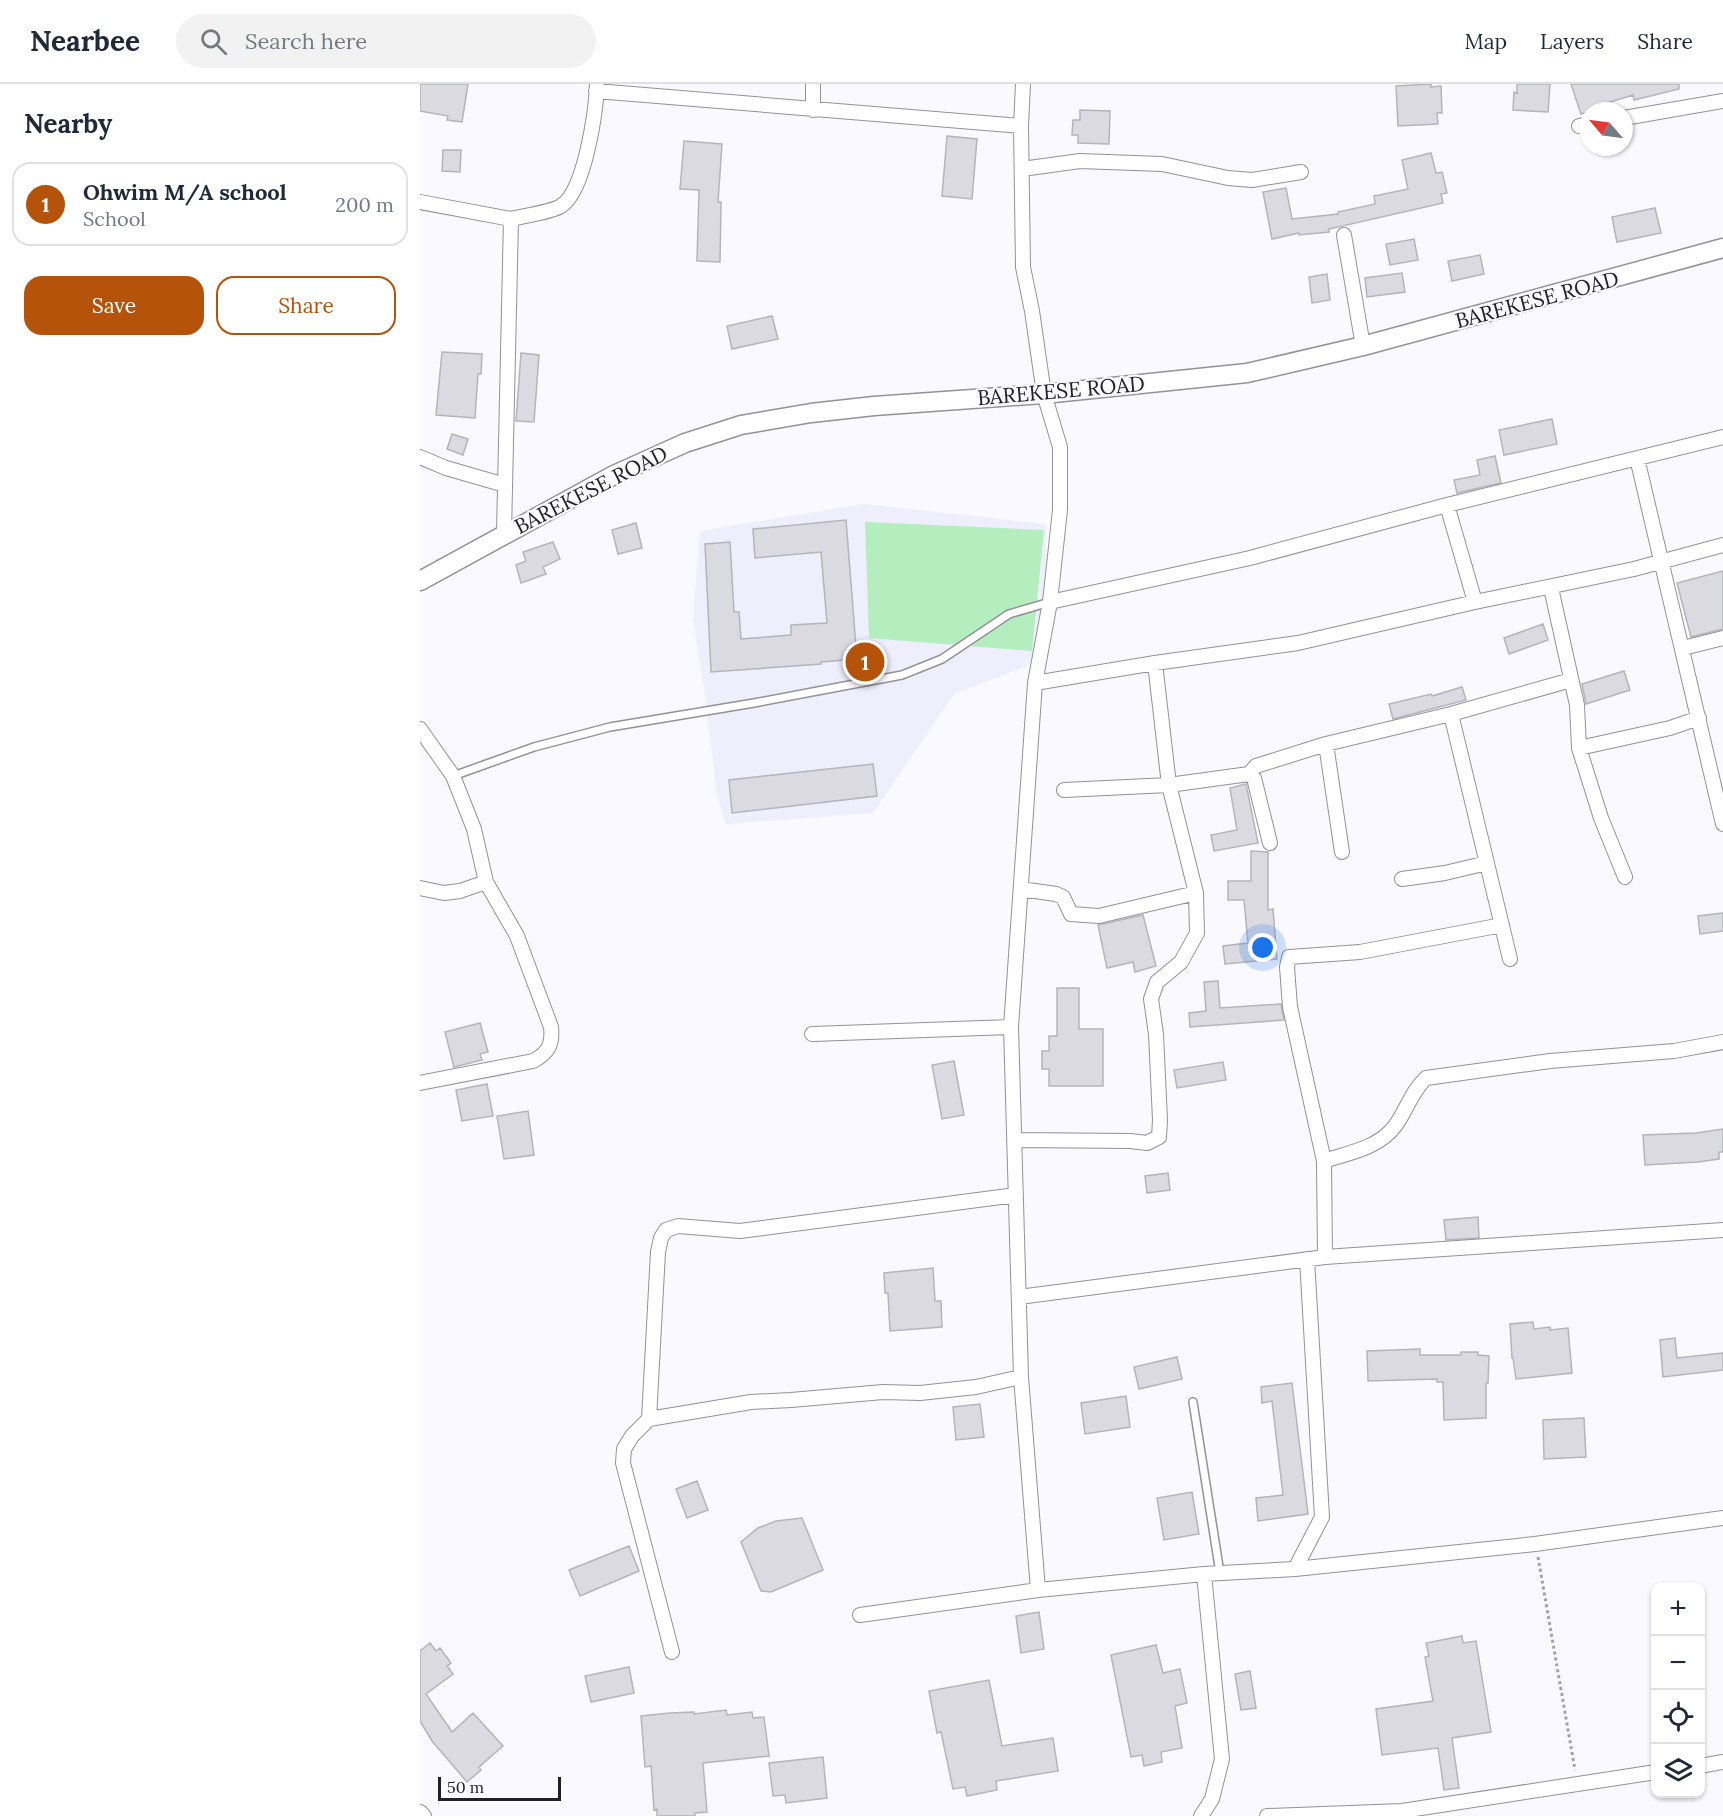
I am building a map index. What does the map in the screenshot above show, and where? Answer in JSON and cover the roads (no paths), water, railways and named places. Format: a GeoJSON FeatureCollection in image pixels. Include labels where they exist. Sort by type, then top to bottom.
{"type":"FeatureCollection","features":[{"type":"Feature","properties":{"kind":"main road","name":"BAREKESE ROAD"},"geometry":{"type":"LineString","coordinates":[[420,581],[504,533],[614,476],[685,443],[741,425],[811,413],[874,406],[1044,394],[1247,373],[1364,346],[1723,248]]}},
{"type":"Feature","properties":{"kind":"street"},"geometry":{"type":"LineString","coordinates":[[813,84],[813,110]]}},
{"type":"Feature","properties":{"kind":"street"},"geometry":{"type":"LineString","coordinates":[[1023,84],[1021,126],[1023,267],[1044,394],[1060,447],[1060,510],[1050,602],[1035,683],[1011,1027],[1022,1377],[1038,1590]]}},
{"type":"Feature","properties":{"kind":"street"},"geometry":{"type":"LineString","coordinates":[[420,202],[512,219],[560,206],[573,194],[584,168],[597,88],[813,110],[1021,126]]}},
{"type":"Feature","properties":{"kind":"street"},"geometry":{"type":"LineString","coordinates":[[1633,116],[1723,101]]}},
{"type":"Feature","properties":{"kind":"street"},"geometry":{"type":"LineString","coordinates":[[1022,169],[1080,161],[1162,164],[1252,180],[1301,172]]}},
{"type":"Feature","properties":{"kind":"street"},"geometry":{"type":"LineString","coordinates":[[504,533],[512,219]]}},
{"type":"Feature","properties":{"kind":"street"},"geometry":{"type":"LineString","coordinates":[[1344,235],[1364,346]]}},
{"type":"Feature","properties":{"kind":"street"},"geometry":{"type":"LineString","coordinates":[[1050,602],[1250,558],[1447,505],[1723,437]]}},
{"type":"Feature","properties":{"kind":"street"},"geometry":{"type":"LineString","coordinates":[[420,457],[446,468],[505,485]]}},
{"type":"Feature","properties":{"kind":"street"},"geometry":{"type":"LineString","coordinates":[[1637,458],[1723,824]]}},
{"type":"Feature","properties":{"kind":"street"},"geometry":{"type":"LineString","coordinates":[[1447,505],[1475,602]]}},
{"type":"Feature","properties":{"kind":"street"},"geometry":{"type":"LineString","coordinates":[[1035,683],[1298,643],[1475,602],[1551,588],[1723,545]]}},
{"type":"Feature","properties":{"kind":"street"},"geometry":{"type":"LineString","coordinates":[[1551,588],[1577,705],[1579,748],[1600,818],[1625,877]]}},
{"type":"Feature","properties":{"kind":"street"},"geometry":{"type":"LineString","coordinates":[[1683,648],[1723,639]]}},
{"type":"Feature","properties":{"kind":"street"},"geometry":{"type":"LineString","coordinates":[[1014,1140],[1147,1143],[1159,1137],[1156,1034],[1151,999],[1157,982],[1181,962],[1197,933],[1196,893],[1169,785],[1155,663]]}},
{"type":"Feature","properties":{"kind":"street"},"geometry":{"type":"LineString","coordinates":[[1064,790],[1169,785],[1249,774],[1256,766],[1326,744],[1451,714],[1571,680]]}},
{"type":"Feature","properties":{"kind":"street"},"geometry":{"type":"LineString","coordinates":[[1451,714],[1510,959]]}},
{"type":"Feature","properties":{"kind":"street"},"geometry":{"type":"LineString","coordinates":[[1579,748],[1670,728],[1699,718]]}},
{"type":"Feature","properties":{"kind":"street"},"geometry":{"type":"LineString","coordinates":[[420,729],[453,776],[474,829],[486,882],[517,936],[551,1028],[552,1038],[549,1049],[532,1061],[420,1083]]}},
{"type":"Feature","properties":{"kind":"street"},"geometry":{"type":"LineString","coordinates":[[1326,744],[1342,852]]}},
{"type":"Feature","properties":{"kind":"street"},"geometry":{"type":"LineString","coordinates":[[1249,774],[1254,778],[1270,843]]}},
{"type":"Feature","properties":{"kind":"street"},"geometry":{"type":"LineString","coordinates":[[1402,879],[1445,873],[1487,863]]}},
{"type":"Feature","properties":{"kind":"street"},"geometry":{"type":"LineString","coordinates":[[420,888],[444,893],[460,891],[486,882]]}},
{"type":"Feature","properties":{"kind":"street"},"geometry":{"type":"LineString","coordinates":[[1021,889],[1063,897],[1071,914],[1099,916],[1196,893]]}},
{"type":"Feature","properties":{"kind":"street"},"geometry":{"type":"LineString","coordinates":[[1325,1257],[1324,1161],[1290,1007],[1287,967],[1289,957],[1360,952],[1502,925]]}},
{"type":"Feature","properties":{"kind":"street"},"geometry":{"type":"LineString","coordinates":[[812,1034],[1011,1027]]}},
{"type":"Feature","properties":{"kind":"street"},"geometry":{"type":"LineString","coordinates":[[1324,1161],[1374,1144],[1395,1127],[1416,1087],[1426,1078],[1550,1061],[1674,1051],[1723,1042]]}},
{"type":"Feature","properties":{"kind":"street"},"geometry":{"type":"LineString","coordinates":[[649,1419],[658,1252],[661,1238],[666,1230],[678,1227],[740,1232],[1016,1195]]}},
{"type":"Feature","properties":{"kind":"street"},"geometry":{"type":"LineString","coordinates":[[1019,1297],[1325,1257],[1723,1230]]}},
{"type":"Feature","properties":{"kind":"street"},"geometry":{"type":"LineString","coordinates":[[1295,1569],[1322,1517],[1307,1259]]}},
{"type":"Feature","properties":{"kind":"street"},"geometry":{"type":"LineString","coordinates":[[672,1652],[623,1463],[624,1449],[632,1436],[649,1419],[751,1402],[883,1392],[920,1393],[976,1387],[1022,1377]]}},
{"type":"Feature","properties":{"kind":"street"},"geometry":{"type":"LineString","coordinates":[[860,1615],[1038,1590],[1204,1574],[1295,1569],[1536,1544],[1723,1518]]}},
{"type":"Feature","properties":{"kind":"street"},"geometry":{"type":"LineString","coordinates":[[1201,1816],[1212,1798],[1222,1759],[1204,1574]]}},
{"type":"Feature","properties":{"kind":"street"},"geometry":{"type":"LineString","coordinates":[[1705,1765],[1723,1762]]}},
{"type":"Feature","properties":{"kind":"street"},"geometry":{"type":"LineString","coordinates":[[1267,1816],[1402,1811],[1651,1773]]}},
{"type":"Feature","properties":{"kind":"street"},"geometry":{"type":"LineString","coordinates":[[420,1812],[424,1816]]}},
{"type":"Feature","properties":{"kind":"lane"},"geometry":{"type":"LineString","coordinates":[[453,776],[534,747],[610,727],[902,675],[942,659],[1009,614],[1050,602]]}},
{"type":"Feature","properties":{"kind":"lane"},"geometry":{"type":"LineString","coordinates":[[1193,1402],[1220,1573]]}},
{"type":"Feature","properties":{"kind":"place","name":"Ohwim M/A school"},"geometry":{"type":"Point","coordinates":[865,662]}}]}
